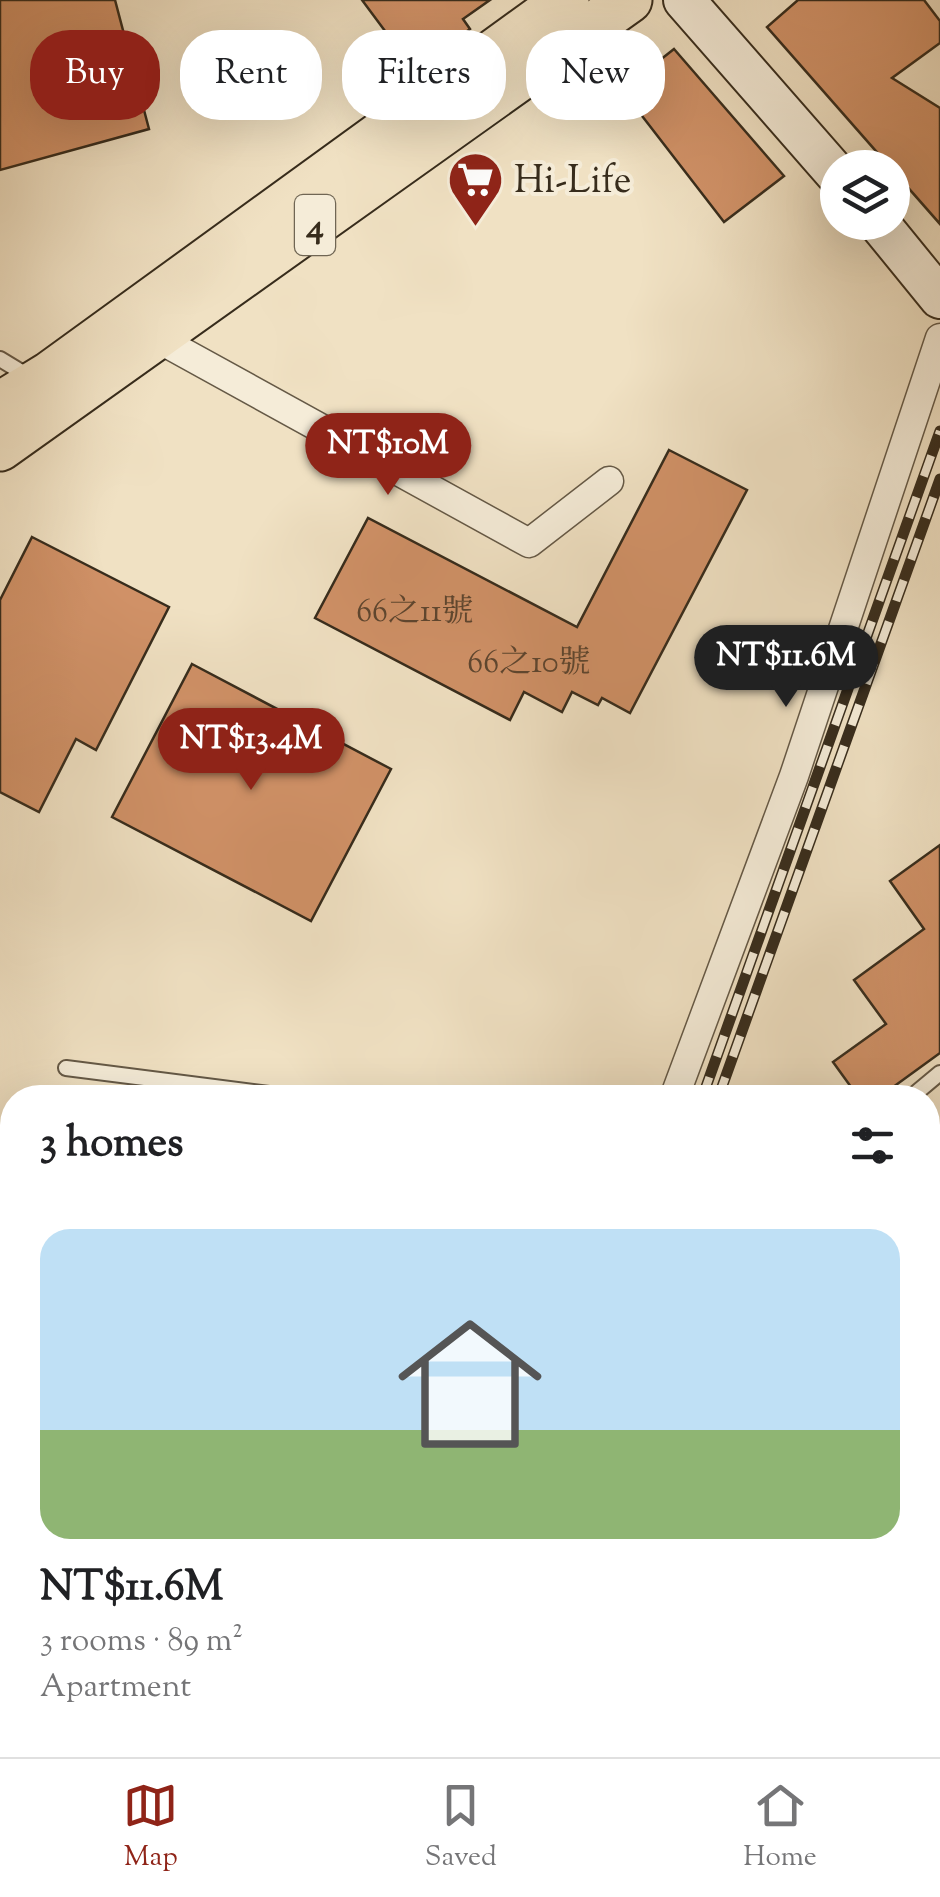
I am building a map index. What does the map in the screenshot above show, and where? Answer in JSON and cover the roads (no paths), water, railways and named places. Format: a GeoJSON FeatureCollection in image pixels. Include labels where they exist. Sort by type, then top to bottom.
{"type":"FeatureCollection","features":[{"type":"Feature","properties":{"kind":"main road","name":"4"},"geometry":{"type":"LineString","coordinates":[[12,382],[566,0]]}},
{"type":"Feature","properties":{"kind":"main road","name":"4"},"geometry":{"type":"LineString","coordinates":[[0,448],[630,0]]}},
{"type":"Feature","properties":{"kind":"street"},"geometry":{"type":"LineString","coordinates":[[684,0],[820,155]]}},
{"type":"Feature","properties":{"kind":"street"},"geometry":{"type":"LineString","coordinates":[[893,240],[940,298]]}},
{"type":"Feature","properties":{"kind":"street"},"geometry":{"type":"LineString","coordinates":[[158,338],[529,543],[609,481]]}},
{"type":"Feature","properties":{"kind":"street"},"geometry":{"type":"LineString","coordinates":[[679,1085],[794,776],[940,338]]}},
{"type":"Feature","properties":{"kind":"lane"},"geometry":{"type":"LineString","coordinates":[[66,1068],[199,1085]]}},
{"type":"Feature","properties":{"kind":"railway"},"geometry":{"type":"LineString","coordinates":[[707,1085],[940,431]]}},
{"type":"Feature","properties":{"kind":"railway"},"geometry":{"type":"LineString","coordinates":[[723,1085],[940,479]]}},
{"type":"Feature","properties":{"kind":"place","name":"Hi-Life"},"geometry":{"type":"Point","coordinates":[475,228]}}]}
